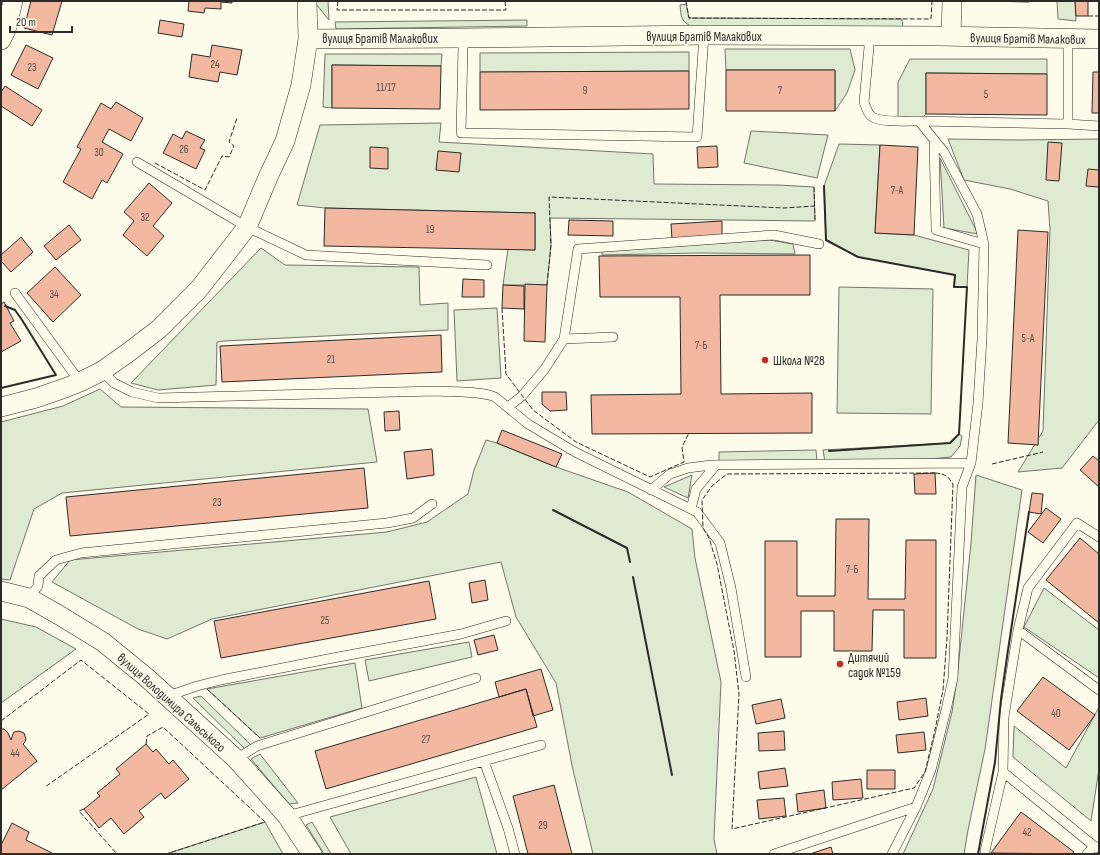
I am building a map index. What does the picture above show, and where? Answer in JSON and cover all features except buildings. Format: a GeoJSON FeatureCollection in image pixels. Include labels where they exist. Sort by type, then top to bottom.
{"type":"FeatureCollection","features":[{"type":"Feature","properties":{"kind":"street"},"geometry":{"type":"LineString","coordinates":[[1,40],[6,30],[13,1]]}},
{"type":"Feature","properties":{"kind":"street"},"geometry":{"type":"LineString","coordinates":[[1,406],[36,398],[80,382],[102,371],[129,352],[159,329],[199,289],[247,227],[285,141],[301,85],[308,39],[308,1]]}},
{"type":"Feature","properties":{"kind":"street"},"geometry":{"type":"LineString","coordinates":[[951,36],[952,1]]}},
{"type":"Feature","properties":{"kind":"street","name":"вулиця Братів Малакових"},"geometry":{"type":"LineString","coordinates":[[308,39],[704,35],[951,36],[1099,39]]}},
{"type":"Feature","properties":{"kind":"street","name":"вулиця Володимира Сальського"},"geometry":{"type":"LineString","coordinates":[[1,591],[29,598],[103,642],[146,677],[236,759],[287,816],[312,854]]}},
{"type":"Feature","properties":{"kind":"lane"},"geometry":{"type":"LineString","coordinates":[[462,38],[461,133],[697,137],[704,35]]}},
{"type":"Feature","properties":{"kind":"lane"},"geometry":{"type":"LineString","coordinates":[[868,36],[864,102],[866,110],[872,117],[898,121],[1068,124],[1099,126]]}},
{"type":"Feature","properties":{"kind":"lane"},"geometry":{"type":"LineString","coordinates":[[1068,39],[1068,124]]}},
{"type":"Feature","properties":{"kind":"lane"},"geometry":{"type":"LineString","coordinates":[[892,854],[916,807],[931,770],[953,678],[962,487],[971,463],[978,403],[982,339],[984,244],[977,214],[944,152],[919,121]]}},
{"type":"Feature","properties":{"kind":"lane"},"geometry":{"type":"LineString","coordinates":[[934,140],[936,230],[984,244]]}},
{"type":"Feature","properties":{"kind":"lane"},"geometry":{"type":"LineString","coordinates":[[137,162],[247,227],[306,255],[487,265]]}},
{"type":"Feature","properties":{"kind":"lane"},"geometry":{"type":"LineString","coordinates":[[508,407],[522,396],[544,370],[564,339],[578,249],[774,235],[819,244]]}},
{"type":"Feature","properties":{"kind":"lane"},"geometry":{"type":"LineString","coordinates":[[15,293],[80,382]]}},
{"type":"Feature","properties":{"kind":"lane"},"geometry":{"type":"LineString","coordinates":[[564,339],[613,337]]}},
{"type":"Feature","properties":{"kind":"lane"},"geometry":{"type":"LineString","coordinates":[[102,371],[114,383],[132,392],[158,398],[437,391],[464,392],[495,397],[528,424],[575,452],[697,512],[720,543],[731,588],[746,677]]}},
{"type":"Feature","properties":{"kind":"lane"},"geometry":{"type":"LineString","coordinates":[[651,490],[670,474],[688,468],[716,465],[971,463]]}},
{"type":"Feature","properties":{"kind":"lane"},"geometry":{"type":"LineString","coordinates":[[691,509],[696,489],[716,465]]}},
{"type":"Feature","properties":{"kind":"lane"},"geometry":{"type":"LineString","coordinates":[[29,598],[38,586],[39,576],[56,560],[81,553],[387,524],[413,518],[432,504]]}},
{"type":"Feature","properties":{"kind":"lane"},"geometry":{"type":"LineString","coordinates":[[985,854],[1003,772],[1004,716],[1018,630],[1028,588],[1077,523],[1099,537]]}},
{"type":"Feature","properties":{"kind":"lane"},"geometry":{"type":"LineString","coordinates":[[168,696],[221,680],[461,634],[506,621]]}},
{"type":"Feature","properties":{"kind":"lane"},"geometry":{"type":"LineString","coordinates":[[1018,630],[1099,690]]}},
{"type":"Feature","properties":{"kind":"lane"},"geometry":{"type":"LineString","coordinates":[[236,759],[257,746],[476,678]]}},
{"type":"Feature","properties":{"kind":"lane"},"geometry":{"type":"LineString","coordinates":[[287,816],[542,745]]}},
{"type":"Feature","properties":{"kind":"lane"},"geometry":{"type":"LineString","coordinates":[[484,761],[508,828],[514,854]]}},
{"type":"Feature","properties":{"kind":"lane"},"geometry":{"type":"LineString","coordinates":[[1003,772],[1097,847],[1087,854]]}},
{"type":"Feature","properties":{"kind":"lane"},"geometry":{"type":"LineString","coordinates":[[774,854],[916,807]]}},
{"type":"Feature","properties":{"kind":"green space"},"geometry":{"type":"Polygon","coordinates":[[[316,1],[328,1],[329,20],[316,4],[316,1]]]}},
{"type":"Feature","properties":{"kind":"green space"},"geometry":{"type":"Polygon","coordinates":[[[1057,1],[1075,1],[1076,21],[1058,19],[1057,1]]]}},
{"type":"Feature","properties":{"kind":"green space"},"geometry":{"type":"Polygon","coordinates":[[[686,4],[689,18],[902,19],[903,28],[693,27],[686,23],[681,16],[680,5],[686,4]]]}},
{"type":"Feature","properties":{"kind":"green space"},"geometry":{"type":"Polygon","coordinates":[[[527,20],[527,26],[336,29],[335,22],[527,20]]]}},
{"type":"Feature","properties":{"kind":"green space"},"geometry":{"type":"Polygon","coordinates":[[[725,49],[850,49],[855,70],[847,93],[835,111],[835,70],[726,70],[725,49]]]}},
{"type":"Feature","properties":{"kind":"green space"},"geometry":{"type":"Polygon","coordinates":[[[689,52],[689,71],[480,72],[480,53],[689,52]]]}},
{"type":"Feature","properties":{"kind":"green space"},"geometry":{"type":"Polygon","coordinates":[[[325,54],[442,54],[441,66],[332,65],[332,108],[323,107],[325,54]]]}},
{"type":"Feature","properties":{"kind":"green space"},"geometry":{"type":"Polygon","coordinates":[[[910,59],[1047,59],[1047,74],[926,73],[926,114],[919,121],[898,121],[898,82],[910,59]]]}},
{"type":"Feature","properties":{"kind":"green space"},"geometry":{"type":"Polygon","coordinates":[[[441,123],[439,142],[653,154],[654,184],[778,185],[814,187],[815,221],[550,218],[551,245],[547,285],[503,285],[508,249],[535,250],[535,213],[325,208],[297,205],[320,125],[441,123]]]}},
{"type":"Feature","properties":{"kind":"green space"},"geometry":{"type":"Polygon","coordinates":[[[751,131],[828,135],[817,178],[744,163],[751,131]]]}},
{"type":"Feature","properties":{"kind":"green space"},"geometry":{"type":"Polygon","coordinates":[[[948,139],[1099,139],[1099,420],[1062,468],[1018,472],[1043,431],[1050,229],[1048,201],[1010,189],[964,180],[948,139]]]}},
{"type":"Feature","properties":{"kind":"green space"},"geometry":{"type":"Polygon","coordinates":[[[839,144],[880,145],[875,233],[914,235],[969,250],[967,287],[954,287],[955,275],[858,257],[826,240],[824,186],[839,144]]]}},
{"type":"Feature","properties":{"kind":"green space"},"geometry":{"type":"Polygon","coordinates":[[[940,158],[978,234],[944,228],[940,158]]]}},
{"type":"Feature","properties":{"kind":"green space"},"geometry":{"type":"Polygon","coordinates":[[[769,240],[793,244],[795,254],[700,253],[602,255],[602,250],[769,240]]]}},
{"type":"Feature","properties":{"kind":"green space"},"geometry":{"type":"Polygon","coordinates":[[[261,248],[285,265],[419,267],[420,305],[448,303],[448,330],[217,342],[216,385],[158,390],[131,383],[261,248]]]}},
{"type":"Feature","properties":{"kind":"green space"},"geometry":{"type":"Polygon","coordinates":[[[839,287],[933,289],[931,414],[837,413],[839,287]]]}},
{"type":"Feature","properties":{"kind":"green space"},"geometry":{"type":"Polygon","coordinates":[[[497,308],[501,378],[457,381],[454,310],[497,308]]]}},
{"type":"Feature","properties":{"kind":"green space"},"geometry":{"type":"Polygon","coordinates":[[[100,389],[121,407],[368,409],[377,462],[62,493],[34,509],[10,580],[1,579],[1,422],[63,406],[100,389]]]}},
{"type":"Feature","properties":{"kind":"green space"},"geometry":{"type":"Polygon","coordinates":[[[959,434],[962,436],[960,446],[951,457],[909,461],[825,462],[823,450],[950,443],[959,434]]]}},
{"type":"Feature","properties":{"kind":"green space"},"geometry":{"type":"Polygon","coordinates":[[[486,440],[556,467],[628,492],[692,529],[695,558],[721,682],[714,839],[717,854],[593,854],[573,770],[556,683],[516,617],[501,562],[212,619],[167,639],[138,629],[52,582],[70,560],[387,532],[427,522],[468,494],[474,470],[486,440]]]}},
{"type":"Feature","properties":{"kind":"green space"},"geometry":{"type":"Polygon","coordinates":[[[816,450],[817,461],[719,461],[719,452],[816,450]]]}},
{"type":"Feature","properties":{"kind":"green space"},"geometry":{"type":"Polygon","coordinates":[[[692,475],[688,498],[664,487],[692,475]]]}},
{"type":"Feature","properties":{"kind":"green space"},"geometry":{"type":"Polygon","coordinates":[[[976,475],[1022,490],[985,749],[964,854],[903,854],[933,789],[952,712],[957,679],[971,543],[976,475]]]}},
{"type":"Feature","properties":{"kind":"green space"},"geometry":{"type":"Polygon","coordinates":[[[1044,588],[1099,630],[1099,678],[1024,627],[1044,588]]]}},
{"type":"Feature","properties":{"kind":"green space"},"geometry":{"type":"Polygon","coordinates":[[[1,619],[36,627],[76,649],[1,703],[1,619]]]}},
{"type":"Feature","properties":{"kind":"green space"},"geometry":{"type":"Polygon","coordinates":[[[469,642],[472,657],[369,681],[365,660],[469,642]]]}},
{"type":"Feature","properties":{"kind":"green space"},"geometry":{"type":"Polygon","coordinates":[[[355,663],[362,708],[260,738],[207,689],[355,663]]]}},
{"type":"Feature","properties":{"kind":"green space"},"geometry":{"type":"Polygon","coordinates":[[[201,696],[252,746],[245,749],[193,698],[201,696]]]}},
{"type":"Feature","properties":{"kind":"green space"},"geometry":{"type":"Polygon","coordinates":[[[1099,707],[1099,769],[1091,821],[1013,757],[1014,726],[1066,768],[1099,707]]]}},
{"type":"Feature","properties":{"kind":"green space"},"geometry":{"type":"Polygon","coordinates":[[[260,754],[298,803],[289,804],[251,759],[260,754]]]}},
{"type":"Feature","properties":{"kind":"green space"},"geometry":{"type":"Polygon","coordinates":[[[476,777],[497,854],[351,854],[330,817],[476,777]]]}},
{"type":"Feature","properties":{"kind":"green space"},"geometry":{"type":"Polygon","coordinates":[[[265,822],[283,854],[166,854],[169,853],[265,822]]]}},
{"type":"Feature","properties":{"kind":"green space"},"geometry":{"type":"Polygon","coordinates":[[[312,822],[331,854],[324,854],[306,825],[312,822]]]}},
{"type":"Feature","properties":{"kind":"fence"},"geometry":{"type":"LineString","coordinates":[[338,1],[337,10],[506,10],[505,1]]}},
{"type":"Feature","properties":{"kind":"fence"},"geometry":{"type":"LineString","coordinates":[[686,1],[689,18],[931,19],[932,1]]}},
{"type":"Feature","properties":{"kind":"fence"},"geometry":{"type":"LineString","coordinates":[[1088,16],[1099,16]]}},
{"type":"Feature","properties":{"kind":"fence"},"geometry":{"type":"LineString","coordinates":[[155,163],[205,190],[222,156],[229,157],[234,146],[229,142],[237,118]]}},
{"type":"Feature","properties":{"kind":"fence"},"geometry":{"type":"LineString","coordinates":[[814,187],[815,221]]}},
{"type":"Feature","properties":{"kind":"fence"},"geometry":{"type":"LineString","coordinates":[[547,285],[551,245],[549,197],[784,208],[815,206]]}},
{"type":"Feature","properties":{"kind":"fence"},"geometry":{"type":"LineString","coordinates":[[502,308],[506,374],[533,410],[576,442],[650,477],[684,462],[682,447],[689,433]]}},
{"type":"Feature","properties":{"kind":"fence"},"geometry":{"type":"LineString","coordinates":[[992,464],[1043,452]]}},
{"type":"Feature","properties":{"kind":"fence"},"geometry":{"type":"LineString","coordinates":[[935,473],[946,476],[953,484],[947,638],[943,690],[925,772],[914,788],[732,829],[739,694],[734,651],[717,564],[709,538],[703,528],[702,500],[712,486],[727,474],[935,473]]}},
{"type":"Feature","properties":{"kind":"fence"},"geometry":{"type":"LineString","coordinates":[[1,721],[81,660],[149,714],[45,787]]}},
{"type":"Feature","properties":{"kind":"fence"},"geometry":{"type":"LineString","coordinates":[[207,689],[260,738]]}},
{"type":"Feature","properties":{"kind":"fence"},"geometry":{"type":"LineString","coordinates":[[146,744],[147,736],[163,727],[265,822],[166,854]]}},
{"type":"Feature","properties":{"kind":"fence"},"geometry":{"type":"LineString","coordinates":[[84,809],[79,811],[117,854]]}},
{"type":"Feature","properties":{"kind":"wall"},"geometry":{"type":"LineString","coordinates":[[824,186],[826,240],[858,257],[955,275],[954,287],[967,287],[959,434],[950,443],[829,451]]}},
{"type":"Feature","properties":{"kind":"wall"},"geometry":{"type":"LineString","coordinates":[[1,388],[56,375],[15,310],[5,306]]}},
{"type":"Feature","properties":{"kind":"wall"},"geometry":{"type":"LineString","coordinates":[[553,510],[627,548],[630,562]]}},
{"type":"Feature","properties":{"kind":"wall"},"geometry":{"type":"LineString","coordinates":[[978,854],[995,762],[1001,699],[1029,512]]}},
{"type":"Feature","properties":{"kind":"wall"},"geometry":{"type":"LineString","coordinates":[[633,577],[672,775]]}},
{"type":"Feature","properties":{"kind":"place","name":"Школа №28"},"geometry":{"type":"Point","coordinates":[765,360]}},
{"type":"Feature","properties":{"kind":"place","name":"Дитячий садок №159"},"geometry":{"type":"Point","coordinates":[840,664]}}]}
